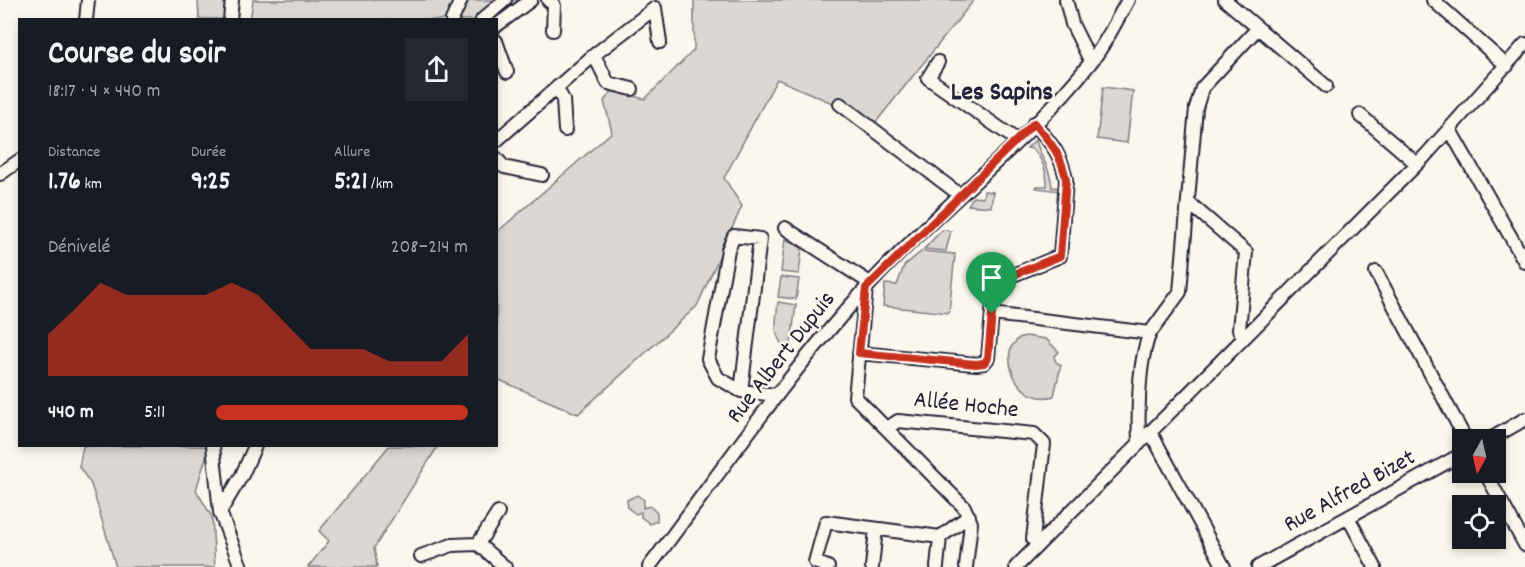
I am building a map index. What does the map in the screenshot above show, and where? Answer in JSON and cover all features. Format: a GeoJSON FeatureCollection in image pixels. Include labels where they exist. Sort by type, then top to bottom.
{"type":"FeatureCollection","features":[{"type":"Feature","properties":{"kind":"street"},"geometry":{"type":"LineString","coordinates":[[86,18],[88,0]]}},
{"type":"Feature","properties":{"kind":"street"},"geometry":{"type":"LineString","coordinates":[[230,18],[232,0]]}},
{"type":"Feature","properties":{"kind":"street"},"geometry":{"type":"LineString","coordinates":[[453,18],[461,0]]}},
{"type":"Feature","properties":{"kind":"street"},"geometry":{"type":"LineString","coordinates":[[484,18],[505,0]]}},
{"type":"Feature","properties":{"kind":"street"},"geometry":{"type":"LineString","coordinates":[[498,25],[531,0]]}},
{"type":"Feature","properties":{"kind":"street"},"geometry":{"type":"LineString","coordinates":[[548,0],[554,5],[553,30]]}},
{"type":"Feature","properties":{"kind":"street","name":"Rue Albert Dupuis"},"geometry":{"type":"LineString","coordinates":[[649,567],[776,395],[868,286],[1018,141],[1091,62],[1128,0]]}},
{"type":"Feature","properties":{"kind":"street"},"geometry":{"type":"LineString","coordinates":[[1226,0],[1326,86]]}},
{"type":"Feature","properties":{"kind":"street"},"geometry":{"type":"LineString","coordinates":[[1433,0],[1507,66]]}},
{"type":"Feature","properties":{"kind":"street"},"geometry":{"type":"LineString","coordinates":[[1067,1],[1072,24],[1091,62]]}},
{"type":"Feature","properties":{"kind":"street"},"geometry":{"type":"LineString","coordinates":[[498,139],[594,55],[655,8],[660,42]]}},
{"type":"Feature","properties":{"kind":"street"},"geometry":{"type":"LineString","coordinates":[[1139,444],[1146,346],[1150,333],[1180,292],[1196,108],[1202,88],[1258,28]]}},
{"type":"Feature","properties":{"kind":"street"},"geometry":{"type":"LineString","coordinates":[[1021,564],[1037,545],[1450,130],[1525,44]]}},
{"type":"Feature","properties":{"kind":"street"},"geometry":{"type":"LineString","coordinates":[[498,47],[507,72]]}},
{"type":"Feature","properties":{"kind":"street"},"geometry":{"type":"LineString","coordinates":[[594,55],[608,83],[633,89]]}},
{"type":"Feature","properties":{"kind":"street"},"geometry":{"type":"LineString","coordinates":[[938,62],[928,78],[1018,141]]}},
{"type":"Feature","properties":{"kind":"street"},"geometry":{"type":"LineString","coordinates":[[557,88],[563,100],[565,130]]}},
{"type":"Feature","properties":{"kind":"street"},"geometry":{"type":"LineString","coordinates":[[840,104],[960,195]]}},
{"type":"Feature","properties":{"kind":"street"},"geometry":{"type":"LineString","coordinates":[[1360,115],[1417,164]]}},
{"type":"Feature","properties":{"kind":"street"},"geometry":{"type":"LineString","coordinates":[[859,353],[984,363],[988,358],[994,291],[998,281],[1060,256],[1066,180],[1064,168],[1055,147],[1034,123]]}},
{"type":"Feature","properties":{"kind":"street"},"geometry":{"type":"LineString","coordinates":[[1450,130],[1525,262]]}},
{"type":"Feature","properties":{"kind":"street"},"geometry":{"type":"LineString","coordinates":[[498,160],[504,167],[542,175]]}},
{"type":"Feature","properties":{"kind":"street"},"geometry":{"type":"LineString","coordinates":[[0,174],[18,161]]}},
{"type":"Feature","properties":{"kind":"street"},"geometry":{"type":"LineString","coordinates":[[1189,202],[1246,252],[1239,330],[1245,337]]}},
{"type":"Feature","properties":{"kind":"street"},"geometry":{"type":"LineString","coordinates":[[785,228],[868,286],[855,397],[964,507],[971,523],[966,567]]}},
{"type":"Feature","properties":{"kind":"street"},"geometry":{"type":"LineString","coordinates":[[741,391],[760,239],[734,236],[728,250],[708,359],[718,378],[741,391],[776,395]]}},
{"type":"Feature","properties":{"kind":"street"},"geometry":{"type":"LineString","coordinates":[[1376,272],[1460,429]]}},
{"type":"Feature","properties":{"kind":"street"},"geometry":{"type":"LineString","coordinates":[[992,314],[1150,333]]}},
{"type":"Feature","properties":{"kind":"street"},"geometry":{"type":"LineString","coordinates":[[1506,430],[1525,419]]}},
{"type":"Feature","properties":{"kind":"street","name":"Allée Hoche"},"geometry":{"type":"LineString","coordinates":[[887,428],[897,420],[1034,434],[1041,439],[1044,444],[1032,539],[1037,545]]}},
{"type":"Feature","properties":{"kind":"street"},"geometry":{"type":"LineString","coordinates":[[1150,433],[1224,567]]}},
{"type":"Feature","properties":{"kind":"street"},"geometry":{"type":"LineString","coordinates":[[213,447],[220,512],[241,567]]}},
{"type":"Feature","properties":{"kind":"street"},"geometry":{"type":"LineString","coordinates":[[220,512],[242,475],[255,447]]}},
{"type":"Feature","properties":{"kind":"street","name":"Rue Alfred Bizet"},"geometry":{"type":"LineString","coordinates":[[1258,567],[1452,460]]}},
{"type":"Feature","properties":{"kind":"street"},"geometry":{"type":"LineString","coordinates":[[1491,483],[1525,545]]}},
{"type":"Feature","properties":{"kind":"street"},"geometry":{"type":"LineString","coordinates":[[478,544],[498,513]]}},
{"type":"Feature","properties":{"kind":"street"},"geometry":{"type":"LineString","coordinates":[[828,567],[815,562],[826,522],[940,537],[969,516]]}},
{"type":"Feature","properties":{"kind":"street"},"geometry":{"type":"LineString","coordinates":[[1348,517],[1375,567]]}},
{"type":"Feature","properties":{"kind":"street"},"geometry":{"type":"LineString","coordinates":[[872,567],[876,529]]}},
{"type":"Feature","properties":{"kind":"street"},"geometry":{"type":"LineString","coordinates":[[937,567],[940,537]]}},
{"type":"Feature","properties":{"kind":"street"},"geometry":{"type":"LineString","coordinates":[[421,556],[452,545],[478,544],[505,567]]}},
{"type":"Feature","properties":{"kind":"shaded area"},"geometry":{"type":"Polygon","coordinates":[[[198,0],[227,0],[225,18],[199,18],[198,0]]]}},
{"type":"Feature","properties":{"kind":"shaded area"},"geometry":{"type":"Polygon","coordinates":[[[253,0],[527,0],[498,19],[250,18],[253,0]]]}},
{"type":"Feature","properties":{"kind":"shaded area"},"geometry":{"type":"Polygon","coordinates":[[[694,0],[974,0],[876,122],[777,79],[724,178],[742,206],[697,306],[578,414],[498,379],[498,231],[612,132],[604,101],[612,91],[645,99],[694,50],[694,0]]]}},
{"type":"Feature","properties":{"kind":"shaded area"},"geometry":{"type":"Polygon","coordinates":[[[1103,87],[1133,91],[1127,143],[1097,139],[1103,87]]]}},
{"type":"Feature","properties":{"kind":"shaded area"},"geometry":{"type":"Polygon","coordinates":[[[1036,139],[1049,172],[1052,187],[1059,188],[1059,191],[1036,188],[1047,186],[1042,162],[1033,149],[1027,148],[1036,139]]]}},
{"type":"Feature","properties":{"kind":"shaded area"},"geometry":{"type":"Polygon","coordinates":[[[984,191],[993,192],[991,207],[968,205],[973,197],[983,198],[984,191]]]}},
{"type":"Feature","properties":{"kind":"shaded area"},"geometry":{"type":"Polygon","coordinates":[[[942,230],[951,231],[946,251],[924,249],[942,230]]]}},
{"type":"Feature","properties":{"kind":"shaded area"},"geometry":{"type":"Polygon","coordinates":[[[785,239],[802,248],[799,274],[781,272],[785,239]]]}},
{"type":"Feature","properties":{"kind":"shaded area"},"geometry":{"type":"Polygon","coordinates":[[[922,251],[955,254],[949,313],[883,306],[885,284],[897,285],[904,266],[922,251]]]}},
{"type":"Feature","properties":{"kind":"shaded area"},"geometry":{"type":"Polygon","coordinates":[[[781,277],[799,279],[796,299],[778,297],[781,277]]]}},
{"type":"Feature","properties":{"kind":"shaded area"},"geometry":{"type":"Polygon","coordinates":[[[778,302],[796,305],[790,351],[777,335],[778,302]]]}},
{"type":"Feature","properties":{"kind":"shaded area"},"geometry":{"type":"Polygon","coordinates":[[[1026,336],[1046,339],[1059,352],[1054,357],[1061,365],[1054,396],[1044,398],[1034,396],[1019,384],[1014,376],[1010,357],[1011,347],[1019,338],[1026,336]]]}},
{"type":"Feature","properties":{"kind":"shaded area"},"geometry":{"type":"Polygon","coordinates":[[[83,447],[207,447],[196,490],[212,517],[215,567],[116,567],[91,484],[79,467],[83,447]]]}},
{"type":"Feature","properties":{"kind":"shaded area"},"geometry":{"type":"Polygon","coordinates":[[[388,447],[437,447],[374,548],[377,567],[308,567],[329,541],[319,531],[388,447]]]}},
{"type":"Feature","properties":{"kind":"shaded area"},"geometry":{"type":"Polygon","coordinates":[[[637,495],[644,500],[643,508],[650,506],[657,513],[657,521],[650,524],[641,517],[641,512],[636,514],[628,508],[627,500],[637,495]]]}},
{"type":"Feature","properties":{"kind":"district","name":"Les Sapins"},"geometry":{"type":"Point","coordinates":[1002,93]}},
{"type":"Feature","properties":{"kind":"route"},"geometry":{"type":"LineString","coordinates":[[1034,123],[1055,147],[1064,168],[1066,180],[1060,256],[998,281],[994,291],[992,314],[988,358],[984,363],[859,353],[866,288],[1034,123]]}}]}
